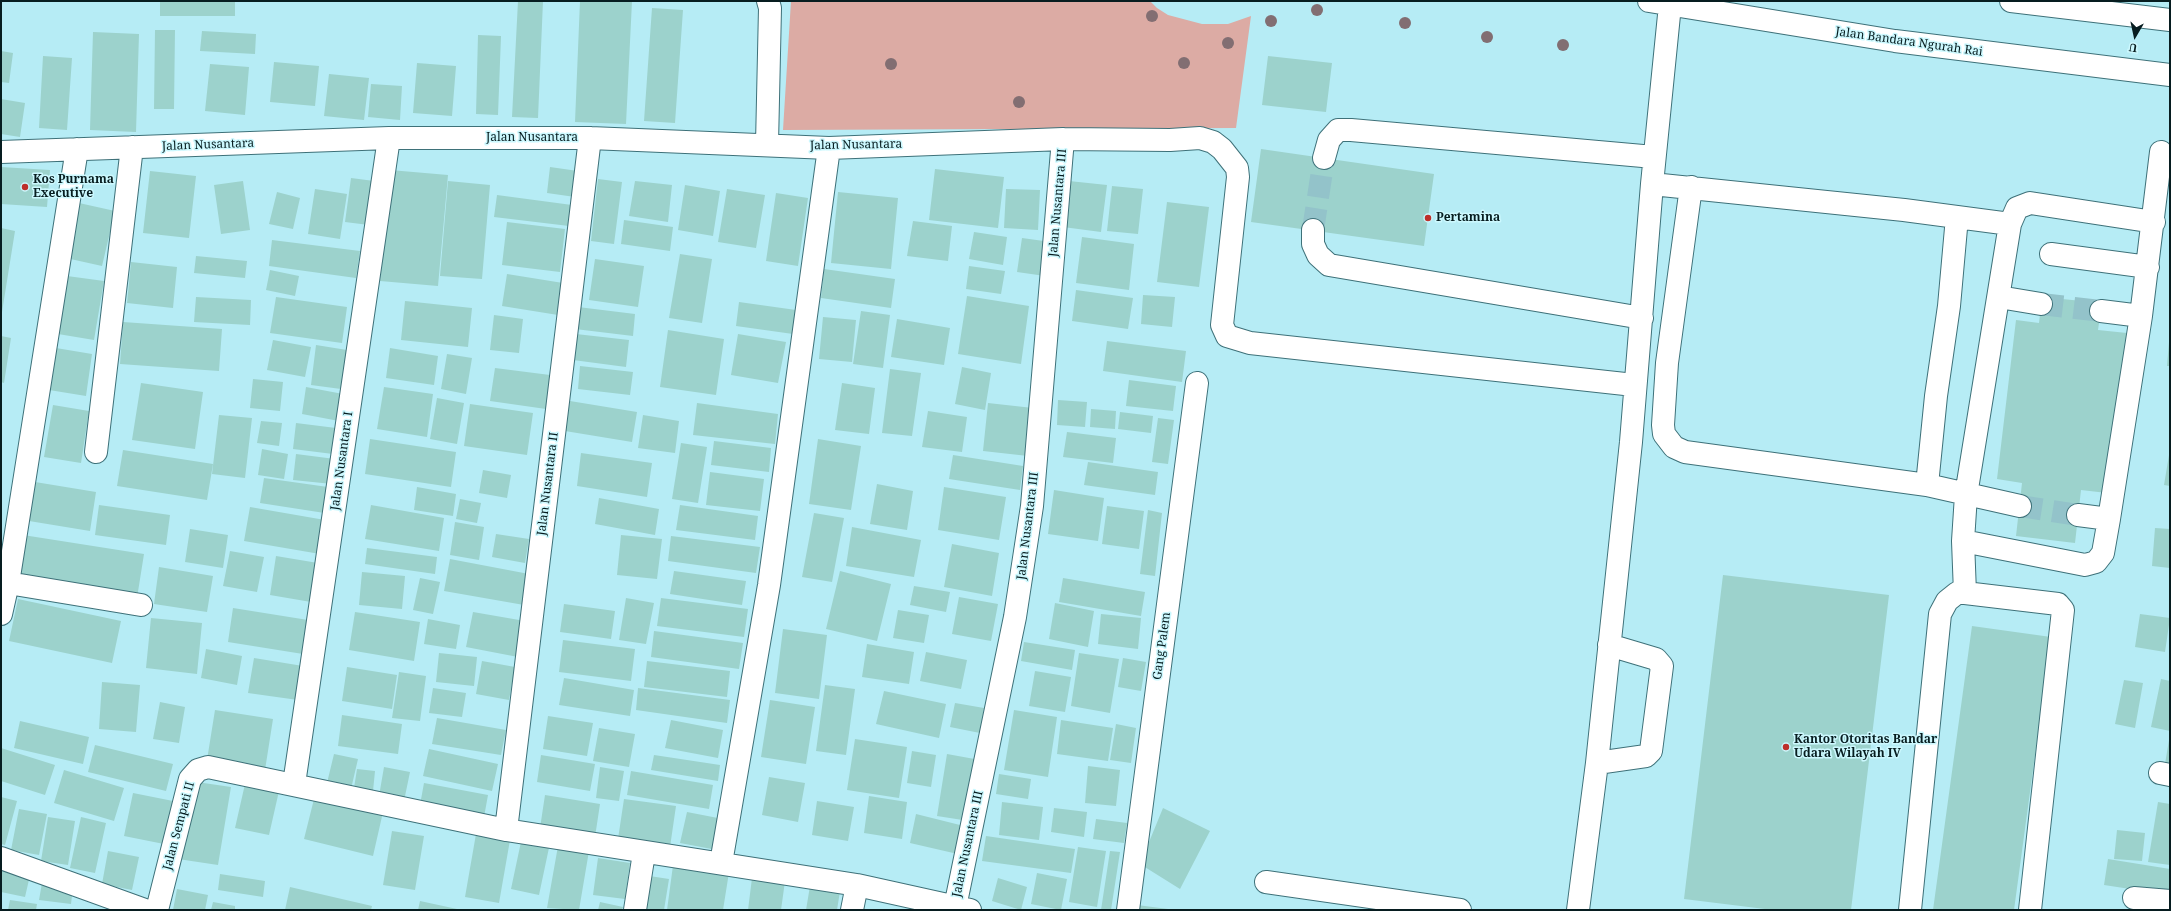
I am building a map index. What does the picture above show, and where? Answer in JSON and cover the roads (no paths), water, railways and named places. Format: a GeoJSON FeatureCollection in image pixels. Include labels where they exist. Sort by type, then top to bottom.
{"type":"FeatureCollection","features":[{"type":"Feature","properties":{"kind":"street"},"geometry":{"type":"LineString","coordinates":[[767,144],[770,8],[768,1]]}},
{"type":"Feature","properties":{"kind":"street","name":"Jalan Bandara Ngurah Rai"},"geometry":{"type":"LineString","coordinates":[[1649,1],[1670,6],[1895,41],[2170,74]]}},
{"type":"Feature","properties":{"kind":"street"},"geometry":{"type":"LineString","coordinates":[[2011,1],[2170,20]]}},
{"type":"Feature","properties":{"kind":"street"},"geometry":{"type":"LineString","coordinates":[[1578,910],[1597,763],[1631,442],[1634,385],[1642,318],[1654,157],[1670,6]]}},
{"type":"Feature","properties":{"kind":"street"},"geometry":{"type":"LineString","coordinates":[[1324,158],[1329,140],[1338,130],[1654,157]]}},
{"type":"Feature","properties":{"kind":"street","name":"Jalan Nusantara"},"geometry":{"type":"LineString","coordinates":[[1,152],[389,138],[590,138],[767,144],[829,148],[1063,139],[1170,140],[1200,138],[1213,142],[1232,159],[1237,168],[1238,177],[1222,325],[1227,336],[1250,343],[1634,385]]}},
{"type":"Feature","properties":{"kind":"street","name":"Jalan Nusantara I"},"geometry":{"type":"LineString","coordinates":[[294,784],[389,138]]}},
{"type":"Feature","properties":{"kind":"street","name":"Jalan Nusantara II"},"geometry":{"type":"LineString","coordinates":[[506,830],[590,138]]}},
{"type":"Feature","properties":{"kind":"street","name":"Jalan Nusantara III"},"geometry":{"type":"LineString","coordinates":[[963,908],[1015,617],[1032,506],[1063,139]]}},
{"type":"Feature","properties":{"kind":"street"},"geometry":{"type":"LineString","coordinates":[[96,452],[132,147]]}},
{"type":"Feature","properties":{"kind":"street"},"geometry":{"type":"LineString","coordinates":[[721,863],[769,585],[829,148]]}},
{"type":"Feature","properties":{"kind":"street"},"geometry":{"type":"LineString","coordinates":[[1,614],[8,583],[77,149]]}},
{"type":"Feature","properties":{"kind":"street"},"geometry":{"type":"LineString","coordinates":[[1963,541],[2085,565],[2096,562],[2103,553],[2141,316],[2154,222],[2161,152]]}},
{"type":"Feature","properties":{"kind":"street"},"geometry":{"type":"LineString","coordinates":[[1652,184],[1904,210],[2010,224]]}},
{"type":"Feature","properties":{"kind":"street"},"geometry":{"type":"LineString","coordinates":[[1691,187],[1667,363],[1663,425],[1668,440],[1674,447],[1685,452],[1928,485],[1966,495],[2020,506]]}},
{"type":"Feature","properties":{"kind":"street"},"geometry":{"type":"LineString","coordinates":[[1964,593],[1963,541],[1966,495],[2010,224],[2017,208],[2030,203],[2154,222]]}},
{"type":"Feature","properties":{"kind":"street"},"geometry":{"type":"LineString","coordinates":[[1928,485],[1936,396],[1949,306],[1957,218]]}},
{"type":"Feature","properties":{"kind":"street"},"geometry":{"type":"LineString","coordinates":[[1313,230],[1313,244],[1318,255],[1329,265],[1642,318]]}},
{"type":"Feature","properties":{"kind":"street"},"geometry":{"type":"LineString","coordinates":[[2051,254],[2148,267]]}},
{"type":"Feature","properties":{"kind":"street"},"geometry":{"type":"LineString","coordinates":[[1998,297],[2041,304]]}},
{"type":"Feature","properties":{"kind":"street"},"geometry":{"type":"LineString","coordinates":[[2101,311],[2141,316]]}},
{"type":"Feature","properties":{"kind":"street","name":"Gang Palem"},"geometry":{"type":"LineString","coordinates":[[1128,910],[1198,383]]}},
{"type":"Feature","properties":{"kind":"street"},"geometry":{"type":"LineString","coordinates":[[2078,515],[2109,519]]}},
{"type":"Feature","properties":{"kind":"street"},"geometry":{"type":"LineString","coordinates":[[8,583],[141,605]]}},
{"type":"Feature","properties":{"kind":"street"},"geometry":{"type":"LineString","coordinates":[[1910,910],[1940,614],[1946,601],[1958,593],[2058,604],[2063,610],[2030,910]]}},
{"type":"Feature","properties":{"kind":"street"},"geometry":{"type":"LineString","coordinates":[[1597,763],[1646,756],[1651,751],[1662,666],[1656,659],[1609,645]]}},
{"type":"Feature","properties":{"kind":"street","name":"Jalan Sempati II"},"geometry":{"type":"LineString","coordinates":[[157,910],[186,792],[190,779],[198,770],[208,767],[215,768],[294,784]]}},
{"type":"Feature","properties":{"kind":"street"},"geometry":{"type":"LineString","coordinates":[[294,784],[506,830],[644,853],[721,863],[857,885],[963,908]]}},
{"type":"Feature","properties":{"kind":"street"},"geometry":{"type":"LineString","coordinates":[[635,910],[644,853]]}},
{"type":"Feature","properties":{"kind":"street"},"geometry":{"type":"LineString","coordinates":[[1,858],[145,910]]}},
{"type":"Feature","properties":{"kind":"street"},"geometry":{"type":"LineString","coordinates":[[1266,882],[1460,910]]}},
{"type":"Feature","properties":{"kind":"street"},"geometry":{"type":"LineString","coordinates":[[852,910],[857,885]]}},
{"type":"Feature","properties":{"kind":"street"},"geometry":{"type":"LineString","coordinates":[[2134,898],[2170,901]]}},
{"type":"Feature","properties":{"kind":"tunnel"},"geometry":{"type":"LineString","coordinates":[[1313,230],[1324,158]]}},
{"type":"Feature","properties":{"kind":"tunnel"},"geometry":{"type":"LineString","coordinates":[[2041,304],[2101,311]]}},
{"type":"Feature","properties":{"kind":"tunnel"},"geometry":{"type":"LineString","coordinates":[[2020,506],[2078,515]]}},
{"type":"Feature","properties":{"kind":"place","name":"Kos Purnama Executive"},"geometry":{"type":"Point","coordinates":[25,187]}},
{"type":"Feature","properties":{"kind":"place","name":"Pertamina"},"geometry":{"type":"Point","coordinates":[1428,218]}},
{"type":"Feature","properties":{"kind":"place","name":"Kantor Otoritas Bandar Udara Wilayah IV"},"geometry":{"type":"Point","coordinates":[1786,747]}}]}
